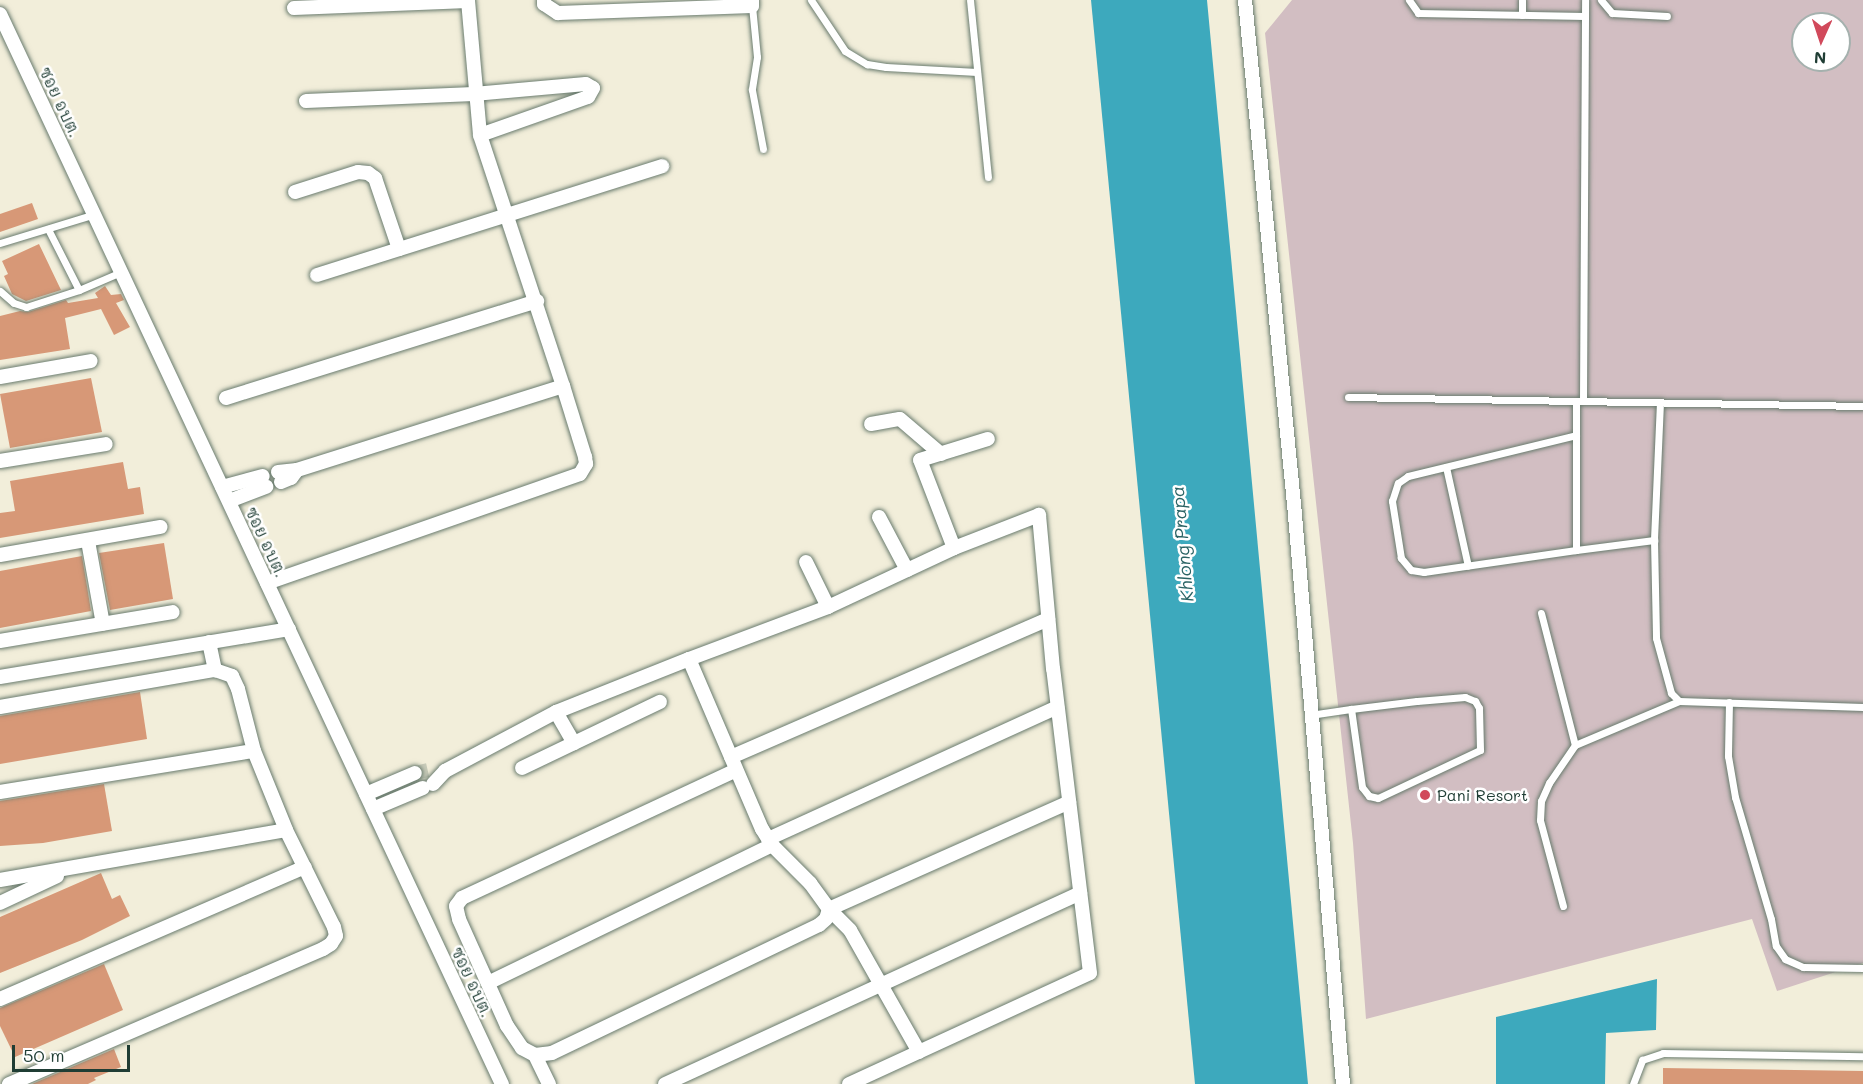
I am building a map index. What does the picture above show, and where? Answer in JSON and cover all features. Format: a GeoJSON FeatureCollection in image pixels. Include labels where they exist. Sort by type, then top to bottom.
{"type":"FeatureCollection","features":[{"type":"Feature","properties":{"kind":"street"},"geometry":{"type":"LineString","coordinates":[[267,583],[580,474],[586,464],[537,301],[480,135],[474,94],[468,0],[294,8]]}},
{"type":"Feature","properties":{"kind":"street"},"geometry":{"type":"LineString","coordinates":[[544,0],[544,4],[558,13],[752,3]]}},
{"type":"Feature","properties":{"kind":"street"},"geometry":{"type":"LineString","coordinates":[[1245,0],[1295,514],[1310,715],[1343,1084]]}},
{"type":"Feature","properties":{"kind":"street","name":"ซอย อบต."},"geometry":{"type":"LineString","coordinates":[[0,14],[502,1084]]}},
{"type":"Feature","properties":{"kind":"street"},"geometry":{"type":"LineString","coordinates":[[306,101],[474,94],[590,84],[593,90],[588,97],[480,135]]}},
{"type":"Feature","properties":{"kind":"street"},"geometry":{"type":"LineString","coordinates":[[317,275],[662,166]]}},
{"type":"Feature","properties":{"kind":"street"},"geometry":{"type":"LineString","coordinates":[[295,192],[358,172],[368,173],[375,178],[399,249]]}},
{"type":"Feature","properties":{"kind":"street"},"geometry":{"type":"LineString","coordinates":[[226,398],[537,301]]}},
{"type":"Feature","properties":{"kind":"street"},"geometry":{"type":"LineString","coordinates":[[0,377],[92,361]]}},
{"type":"Feature","properties":{"kind":"street"},"geometry":{"type":"LineString","coordinates":[[280,477],[563,386]]}},
{"type":"Feature","properties":{"kind":"street"},"geometry":{"type":"LineString","coordinates":[[872,424],[900,419],[940,454]]}},
{"type":"Feature","properties":{"kind":"street"},"geometry":{"type":"LineString","coordinates":[[954,548],[920,460],[988,439]]}},
{"type":"Feature","properties":{"kind":"street"},"geometry":{"type":"LineString","coordinates":[[0,461],[106,444]]}},
{"type":"Feature","properties":{"kind":"street"},"geometry":{"type":"LineString","coordinates":[[222,487],[265,481],[229,501]]}},
{"type":"Feature","properties":{"kind":"street"},"geometry":{"type":"LineString","coordinates":[[373,809],[428,786],[445,771],[556,712],[828,607],[954,548],[1039,515],[1057,706],[1090,973],[849,1084]]}},
{"type":"Feature","properties":{"kind":"street"},"geometry":{"type":"LineString","coordinates":[[879,517],[907,570]]}},
{"type":"Feature","properties":{"kind":"street"},"geometry":{"type":"LineString","coordinates":[[0,555],[161,527]]}},
{"type":"Feature","properties":{"kind":"street"},"geometry":{"type":"LineString","coordinates":[[88,541],[103,624]]}},
{"type":"Feature","properties":{"kind":"street"},"geometry":{"type":"LineString","coordinates":[[806,562],[828,607]]}},
{"type":"Feature","properties":{"kind":"street"},"geometry":{"type":"LineString","coordinates":[[0,641],[173,612]]}},
{"type":"Feature","properties":{"kind":"street"},"geometry":{"type":"LineString","coordinates":[[1048,619],[733,763],[462,898],[456,906],[459,919],[507,1026],[522,1048],[535,1055],[552,1053],[819,925],[826,919],[830,909],[1069,802]]}},
{"type":"Feature","properties":{"kind":"street"},"geometry":{"type":"LineString","coordinates":[[0,677],[289,629]]}},
{"type":"Feature","properties":{"kind":"street"},"geometry":{"type":"LineString","coordinates":[[209,642],[215,670]]}},
{"type":"Feature","properties":{"kind":"street"},"geometry":{"type":"LineString","coordinates":[[689,659],[733,763],[770,842],[810,883],[850,930],[919,1052]]}},
{"type":"Feature","properties":{"kind":"street"},"geometry":{"type":"LineString","coordinates":[[0,707],[215,670],[232,676],[238,689],[254,751],[286,830],[334,927],[336,936],[331,944],[9,1084]]}},
{"type":"Feature","properties":{"kind":"street"},"geometry":{"type":"LineString","coordinates":[[522,768],[660,702]]}},
{"type":"Feature","properties":{"kind":"street"},"geometry":{"type":"LineString","coordinates":[[488,983],[770,842],[1057,706]]}},
{"type":"Feature","properties":{"kind":"street"},"geometry":{"type":"LineString","coordinates":[[556,712],[574,743]]}},
{"type":"Feature","properties":{"kind":"street"},"geometry":{"type":"LineString","coordinates":[[0,792],[254,751]]}},
{"type":"Feature","properties":{"kind":"street"},"geometry":{"type":"LineString","coordinates":[[366,794],[422,771],[445,771]]}},
{"type":"Feature","properties":{"kind":"street"},"geometry":{"type":"LineString","coordinates":[[0,880],[70,870],[286,830]]}},
{"type":"Feature","properties":{"kind":"street"},"geometry":{"type":"LineString","coordinates":[[0,999],[305,867]]}},
{"type":"Feature","properties":{"kind":"street"},"geometry":{"type":"LineString","coordinates":[[0,903],[70,870]]}},
{"type":"Feature","properties":{"kind":"street"},"geometry":{"type":"LineString","coordinates":[[665,1084],[1080,893]]}},
{"type":"Feature","properties":{"kind":"street"},"geometry":{"type":"LineString","coordinates":[[535,1055],[549,1084]]}},
{"type":"Feature","properties":{"kind":"lane"},"geometry":{"type":"LineString","coordinates":[[811,0],[836,40],[854,58],[886,67],[977,72]]}},
{"type":"Feature","properties":{"kind":"lane"},"geometry":{"type":"LineString","coordinates":[[970,0],[988,177]]}},
{"type":"Feature","properties":{"kind":"lane"},"geometry":{"type":"LineString","coordinates":[[1409,0],[1418,13],[1585,16]]}},
{"type":"Feature","properties":{"kind":"lane"},"geometry":{"type":"LineString","coordinates":[[1522,0],[1522,15]]}},
{"type":"Feature","properties":{"kind":"lane"},"geometry":{"type":"LineString","coordinates":[[1576,550],[1576,435],[1580,401],[1585,0]]}},
{"type":"Feature","properties":{"kind":"lane"},"geometry":{"type":"LineString","coordinates":[[1601,0],[1612,13],[1667,16]]}},
{"type":"Feature","properties":{"kind":"lane"},"geometry":{"type":"LineString","coordinates":[[752,3],[757,57],[752,90],[763,149]]}},
{"type":"Feature","properties":{"kind":"lane"},"geometry":{"type":"LineString","coordinates":[[0,243],[94,214]]}},
{"type":"Feature","properties":{"kind":"lane"},"geometry":{"type":"LineString","coordinates":[[48,228],[79,290]]}},
{"type":"Feature","properties":{"kind":"lane"},"geometry":{"type":"LineString","coordinates":[[0,291],[14,303],[27,307],[79,290],[121,272]]}},
{"type":"Feature","properties":{"kind":"lane"},"geometry":{"type":"LineString","coordinates":[[1348,397],[1863,406]]}},
{"type":"Feature","properties":{"kind":"lane"},"geometry":{"type":"LineString","coordinates":[[1660,402],[1654,540],[1656,638],[1671,693],[1679,701]]}},
{"type":"Feature","properties":{"kind":"lane"},"geometry":{"type":"LineString","coordinates":[[1576,435],[1408,476],[1398,483],[1392,501],[1401,558],[1411,570],[1424,573],[1654,540]]}},
{"type":"Feature","properties":{"kind":"lane"},"geometry":{"type":"LineString","coordinates":[[1446,467],[1468,566]]}},
{"type":"Feature","properties":{"kind":"lane"},"geometry":{"type":"LineString","coordinates":[[1541,613],[1575,745]]}},
{"type":"Feature","properties":{"kind":"lane"},"geometry":{"type":"LineString","coordinates":[[1310,715],[1351,709],[1465,697],[1474,701],[1479,708],[1480,750],[1378,798],[1369,796],[1362,787],[1351,709]]}},
{"type":"Feature","properties":{"kind":"lane"},"geometry":{"type":"LineString","coordinates":[[1563,906],[1540,820],[1541,801],[1549,783],[1575,745],[1679,701],[1863,707]]}},
{"type":"Feature","properties":{"kind":"lane"},"geometry":{"type":"LineString","coordinates":[[1730,702],[1728,756],[1735,797],[1771,919],[1776,945],[1785,959],[1803,967],[1863,968]]}},
{"type":"Feature","properties":{"kind":"lane"},"geometry":{"type":"LineString","coordinates":[[1633,1084],[1642,1060],[1663,1053],[1863,1056]]}},
{"type":"Feature","properties":{"kind":"shaded area"},"geometry":{"type":"Polygon","coordinates":[[[1292,0],[1863,0],[1863,963],[1777,991],[1752,919],[1366,1019],[1353,843],[1265,33],[1292,0]]]}},
{"type":"Feature","properties":{"kind":"water","name":"Khlong Prapa"},"geometry":{"type":"Polygon","coordinates":[[[1091,0],[1207,0],[1308,1084],[1195,1084],[1091,0]]]}},
{"type":"Feature","properties":{"kind":"water"},"geometry":{"type":"Polygon","coordinates":[[[1657,979],[1656,1030],[1606,1033],[1605,1084],[1496,1084],[1496,1017],[1657,979]]]}},
{"type":"Feature","properties":{"kind":"building"},"geometry":{"type":"Polygon","coordinates":[[[32,203],[38,219],[0,232],[0,214],[32,203]]]}},
{"type":"Feature","properties":{"kind":"building"},"geometry":{"type":"Polygon","coordinates":[[[39,244],[61,290],[26,301],[12,294],[4,276],[8,274],[2,261],[39,244]]]}},
{"type":"Feature","properties":{"kind":"building"},"geometry":{"type":"Polygon","coordinates":[[[105,286],[111,295],[121,294],[124,300],[116,303],[130,327],[114,335],[101,309],[65,318],[70,349],[0,360],[0,316],[20,311],[28,312],[66,300],[68,303],[98,298],[95,293],[105,286]]]}},
{"type":"Feature","properties":{"kind":"building"},"geometry":{"type":"Polygon","coordinates":[[[91,378],[102,432],[10,448],[0,394],[91,378]]]}},
{"type":"Feature","properties":{"kind":"building"},"geometry":{"type":"Polygon","coordinates":[[[123,462],[128,489],[140,487],[144,514],[0,538],[0,513],[15,511],[10,481],[123,462]]]}},
{"type":"Feature","properties":{"kind":"building"},"geometry":{"type":"Polygon","coordinates":[[[164,543],[173,599],[110,610],[99,553],[164,543]]]}},
{"type":"Feature","properties":{"kind":"building"},"geometry":{"type":"Polygon","coordinates":[[[82,556],[91,611],[0,628],[0,571],[82,556]]]}},
{"type":"Feature","properties":{"kind":"building"},"geometry":{"type":"Polygon","coordinates":[[[140,692],[147,739],[0,764],[0,716],[140,692]]]}},
{"type":"Feature","properties":{"kind":"building"},"geometry":{"type":"Polygon","coordinates":[[[104,784],[112,831],[43,843],[0,846],[0,801],[104,784]]]}},
{"type":"Feature","properties":{"kind":"building"},"geometry":{"type":"Polygon","coordinates":[[[101,873],[112,899],[120,895],[130,916],[82,940],[0,973],[0,917],[101,873]]]}},
{"type":"Feature","properties":{"kind":"building"},"geometry":{"type":"Polygon","coordinates":[[[104,964],[123,1010],[15,1057],[0,1026],[0,1008],[104,964]]]}},
{"type":"Feature","properties":{"kind":"building"},"geometry":{"type":"Polygon","coordinates":[[[114,1049],[121,1067],[94,1078],[96,1080],[88,1084],[32,1084],[114,1049]]]}},
{"type":"Feature","properties":{"kind":"building"},"geometry":{"type":"Polygon","coordinates":[[[1663,1068],[1863,1071],[1863,1084],[1663,1084],[1663,1068]]]}},
{"type":"Feature","properties":{"kind":"tunnel"},"geometry":{"type":"LineString","coordinates":[[415,773],[428,770]]}},
{"type":"Feature","properties":{"kind":"place","name":"Pani Resort"},"geometry":{"type":"Point","coordinates":[1425,795]}}]}
